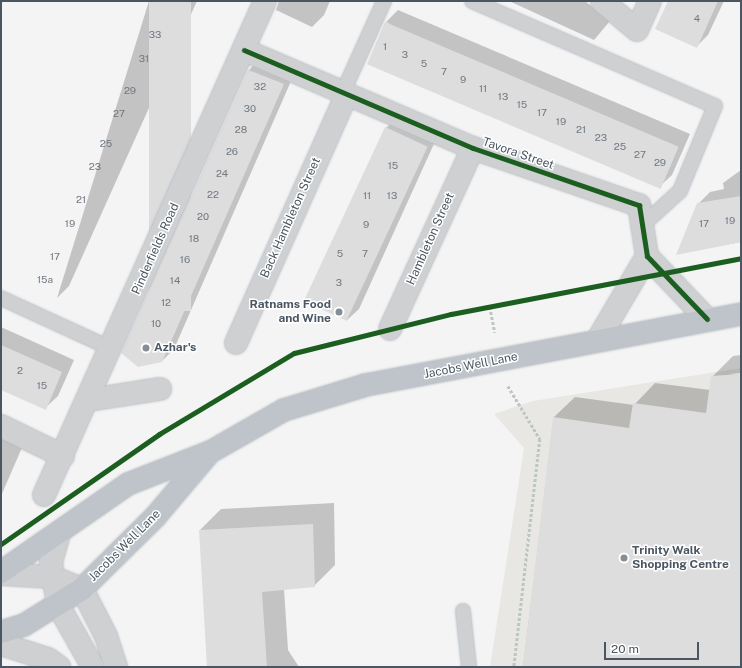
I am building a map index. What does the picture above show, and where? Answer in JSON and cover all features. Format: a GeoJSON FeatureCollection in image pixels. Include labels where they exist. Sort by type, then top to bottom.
{"type":"FeatureCollection","features":[{"type":"Feature","properties":{"kind":"highway","name":"Jacobs Well Lane"},"geometry":{"type":"LineString","coordinates":[[1,573],[59,534],[128,484],[212,451],[284,410],[366,385],[707,319],[741,314]]}},
{"type":"Feature","properties":{"kind":"highway","name":"Jacobs Well Lane"},"geometry":{"type":"LineString","coordinates":[[1,632],[24,625],[82,589],[155,517],[212,451]]}},
{"type":"Feature","properties":{"kind":"street","name":"Pinderfields Road"},"geometry":{"type":"LineString","coordinates":[[44,495],[112,349],[265,1]]}},
{"type":"Feature","properties":{"kind":"street"},"geometry":{"type":"LineString","coordinates":[[602,1],[637,30],[650,1]]}},
{"type":"Feature","properties":{"kind":"street","name":"Tavora Street"},"geometry":{"type":"LineString","coordinates":[[244,50],[473,148],[639,205],[645,223],[647,256]]}},
{"type":"Feature","properties":{"kind":"street","name":"Back Hambleton Street"},"geometry":{"type":"LineString","coordinates":[[236,343],[345,93]]}},
{"type":"Feature","properties":{"kind":"street","name":"Hambleton Street"},"geometry":{"type":"LineString","coordinates":[[390,330],[473,148]]}},
{"type":"Feature","properties":{"kind":"street"},"geometry":{"type":"LineString","coordinates":[[597,341],[647,256],[707,319]]}},
{"type":"Feature","properties":{"kind":"street"},"geometry":{"type":"LineString","coordinates":[[89,400],[160,389]]}},
{"type":"Feature","properties":{"kind":"street"},"geometry":{"type":"LineString","coordinates":[[1,426],[63,456]]}},
{"type":"Feature","properties":{"kind":"street"},"geometry":{"type":"LineString","coordinates":[[59,534],[51,562],[52,577],[58,605],[93,667]]}},
{"type":"Feature","properties":{"kind":"street"},"geometry":{"type":"LineString","coordinates":[[1,573],[52,577],[82,589],[106,636],[116,667]]}},
{"type":"Feature","properties":{"kind":"street"},"geometry":{"type":"LineString","coordinates":[[1,644],[48,659],[59,667]]}},
{"type":"Feature","properties":{"kind":"lane"},"geometry":{"type":"LineString","coordinates":[[345,93],[384,1]]}},
{"type":"Feature","properties":{"kind":"lane"},"geometry":{"type":"LineString","coordinates":[[472,1],[715,106],[680,191],[645,223]]}},
{"type":"Feature","properties":{"kind":"lane"},"geometry":{"type":"LineString","coordinates":[[1,298],[112,349]]}},
{"type":"Feature","properties":{"kind":"lane"},"geometry":{"type":"LineString","coordinates":[[463,611],[469,667]]}},
{"type":"Feature","properties":{"kind":"path"},"geometry":{"type":"LineString","coordinates":[[482,308],[498,305]]}},
{"type":"Feature","properties":{"kind":"path"},"geometry":{"type":"LineString","coordinates":[[490,307],[500,359],[511,395],[540,439],[514,667]]}},
{"type":"Feature","properties":{"kind":"shaded area","name":"Trinity Walk Shopping Centre"},"geometry":{"type":"Polygon","coordinates":[[[741,368],[741,667],[490,667],[524,448],[494,414],[533,401],[741,368]]]}},
{"type":"Feature","properties":{"kind":"building"},"geometry":{"type":"Polygon","coordinates":[[[149,1],[191,1],[191,311],[149,311],[149,1]]]}},
{"type":"Feature","properties":{"kind":"building"},"geometry":{"type":"Polygon","coordinates":[[[668,1],[718,1],[697,48],[655,29],[668,1]]]}},
{"type":"Feature","properties":{"kind":"building"},"geometry":{"type":"Polygon","coordinates":[[[385,22],[679,147],[661,189],[367,64],[385,22]]]}},
{"type":"Feature","properties":{"kind":"building"},"geometry":{"type":"Polygon","coordinates":[[[248,70],[284,84],[162,362],[138,367],[121,353],[248,70]]]}},
{"type":"Feature","properties":{"kind":"building"},"geometry":{"type":"Polygon","coordinates":[[[385,127],[428,147],[346,321],[304,301],[385,127]]]}},
{"type":"Feature","properties":{"kind":"building"},"geometry":{"type":"Polygon","coordinates":[[[741,196],[741,242],[676,255],[697,203],[741,196]]]}},
{"type":"Feature","properties":{"kind":"building"},"geometry":{"type":"Polygon","coordinates":[[[1,345],[62,372],[46,410],[1,390],[1,345]]]}},
{"type":"Feature","properties":{"kind":"building","name":"Trinity Walk Shopping Centre"},"geometry":{"type":"Polygon","coordinates":[[[741,374],[741,667],[523,667],[553,417],[629,428],[633,403],[706,413],[711,376],[741,374]]]}},
{"type":"Feature","properties":{"kind":"building"},"geometry":{"type":"Polygon","coordinates":[[[313,524],[315,587],[262,592],[267,667],[207,667],[199,530],[313,524]]]}},
{"type":"Feature","properties":{"kind":"cycle path"},"geometry":{"type":"LineString","coordinates":[[244,50],[473,148],[639,205],[647,256],[707,319]]}},
{"type":"Feature","properties":{"kind":"cycle path"},"geometry":{"type":"LineString","coordinates":[[1,544],[159,434],[294,353],[451,314],[741,258]]}},
{"type":"Feature","properties":{"kind":"place","name":"Ratnams Food and Wine"},"geometry":{"type":"Point","coordinates":[339,312]}},
{"type":"Feature","properties":{"kind":"place","name":"Azhar's"},"geometry":{"type":"Point","coordinates":[146,348]}},
{"type":"Feature","properties":{"kind":"place","name":"Trinity Walk Shopping Centre"},"geometry":{"type":"Point","coordinates":[624,558]}}]}
